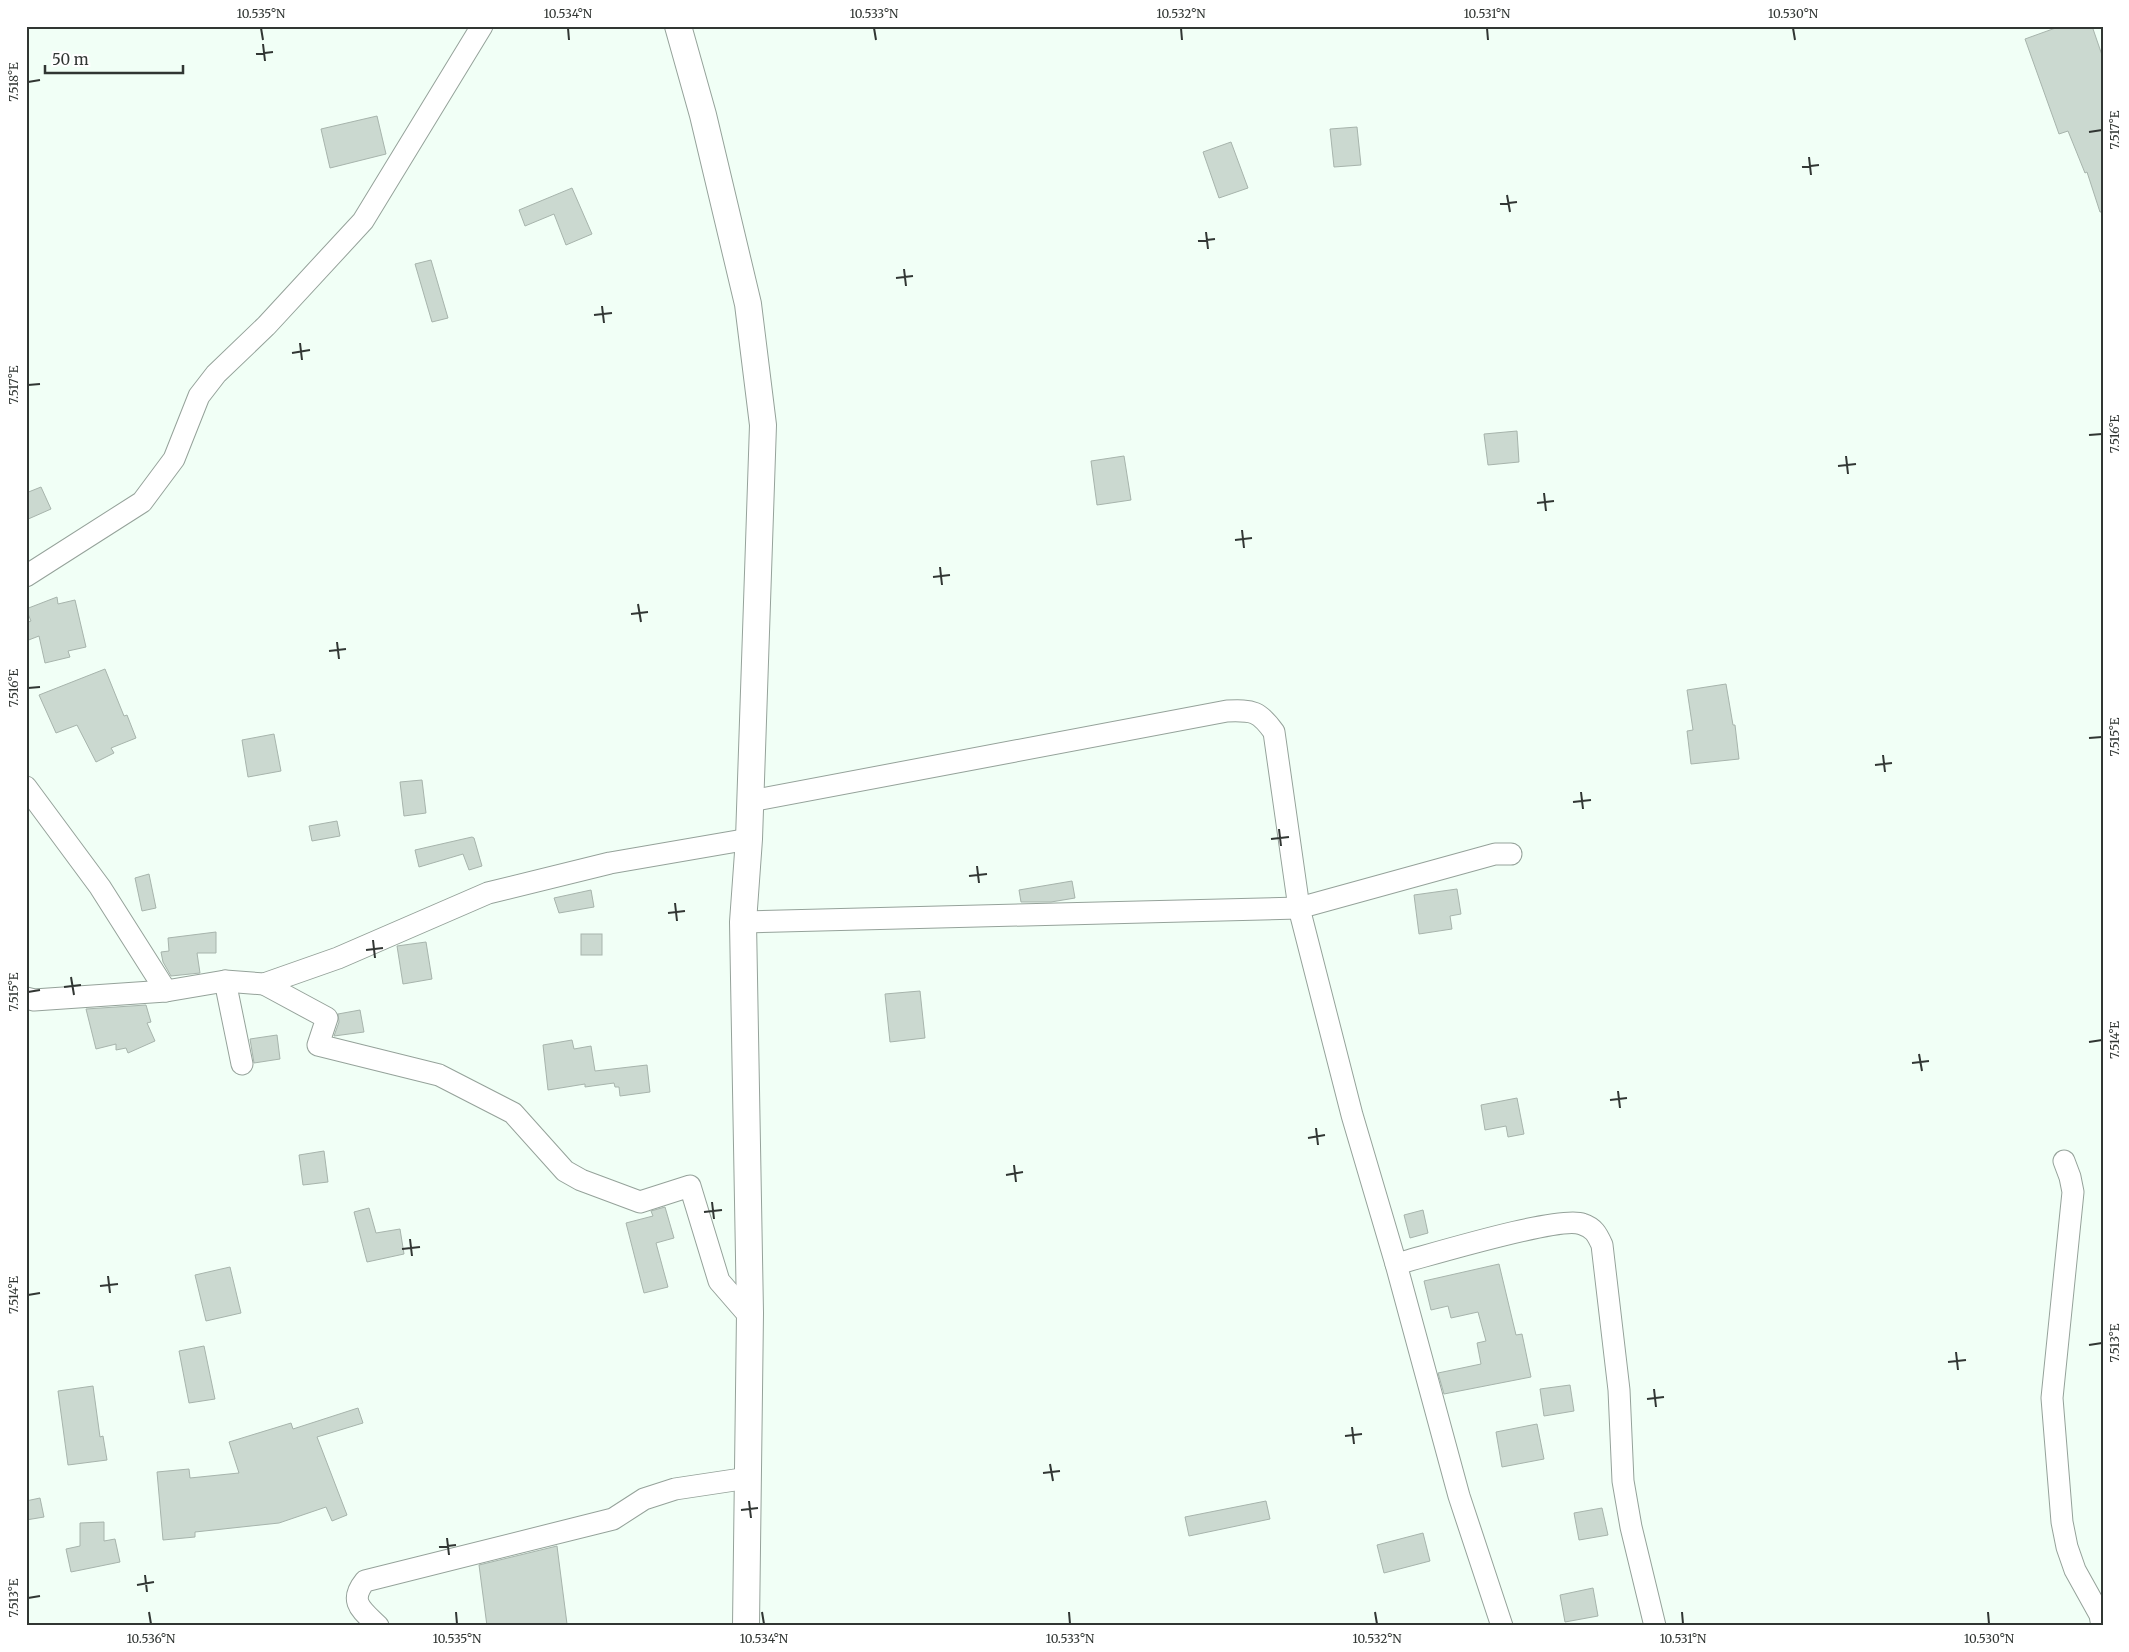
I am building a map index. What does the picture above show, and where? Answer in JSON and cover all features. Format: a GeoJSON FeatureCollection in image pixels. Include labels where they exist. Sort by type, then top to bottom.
{"type":"FeatureCollection","features":[{"type":"Feature","properties":{"kind":"street"},"geometry":{"type":"LineString","coordinates":[[26,576],[142,502],[174,459],[199,396],[216,374],[266,326],[363,221],[482,26]]}},
{"type":"Feature","properties":{"kind":"street"},"geometry":{"type":"LineString","coordinates":[[678,26],[703,115],[748,304],[763,425],[749,839],[743,922],[750,1313],[746,1626]]}},
{"type":"Feature","properties":{"kind":"street"},"geometry":{"type":"LineString","coordinates":[[750,801],[1227,711],[1248,710],[1262,716],[1274,732],[1299,908],[1352,1115],[1396,1264],[1459,1496],[1502,1626]]}},
{"type":"Feature","properties":{"kind":"street"},"geometry":{"type":"LineString","coordinates":[[26,787],[33,805],[100,886],[166,990]]}},
{"type":"Feature","properties":{"kind":"street"},"geometry":{"type":"LineString","coordinates":[[29,1002],[166,990],[225,981],[264,984],[338,958],[488,893],[610,863],[749,839]]}},
{"type":"Feature","properties":{"kind":"street"},"geometry":{"type":"LineString","coordinates":[[743,922],[1299,908],[1495,854],[1511,854]]}},
{"type":"Feature","properties":{"kind":"street"},"geometry":{"type":"LineString","coordinates":[[225,981],[242,1064]]}},
{"type":"Feature","properties":{"kind":"street"},"geometry":{"type":"LineString","coordinates":[[264,984],[327,1018],[318,1045],[439,1075],[513,1113],[555,1162],[565,1171],[581,1180],[640,1202],[690,1186],[718,1282],[745,1311],[750,1313]]}},
{"type":"Feature","properties":{"kind":"street"},"geometry":{"type":"LineString","coordinates":[[2064,1161],[2073,1192],[2052,1398],[2053,1425],[2062,1522],[2067,1547],[2075,1570],[2100,1615],[2102,1626]]}},
{"type":"Feature","properties":{"kind":"street"},"geometry":{"type":"LineString","coordinates":[[1396,1264],[1552,1223],[1581,1223],[1596,1230],[1602,1245],[1619,1390],[1623,1481],[1631,1527],[1655,1626]]}},
{"type":"Feature","properties":{"kind":"street"},"geometry":{"type":"LineString","coordinates":[[378,1626],[360,1607],[356,1599],[358,1590],[366,1581],[614,1519],[644,1499],[675,1489],[748,1478]]}},
{"type":"Feature","properties":{"kind":"building"},"geometry":{"type":"Polygon","coordinates":[[[2061,26],[2092,26],[2103,58],[2103,212],[2100,212],[2087,172],[2085,173],[2068,131],[2059,134],[2025,39],[2061,26]]]}},
{"type":"Feature","properties":{"kind":"building"},"geometry":{"type":"Polygon","coordinates":[[[377,116],[386,154],[330,168],[321,129],[377,116]]]}},
{"type":"Feature","properties":{"kind":"building"},"geometry":{"type":"Polygon","coordinates":[[[1357,127],[1361,165],[1334,167],[1330,129],[1357,127]]]}},
{"type":"Feature","properties":{"kind":"building"},"geometry":{"type":"Polygon","coordinates":[[[1231,142],[1248,188],[1219,198],[1203,152],[1231,142]]]}},
{"type":"Feature","properties":{"kind":"building"},"geometry":{"type":"Polygon","coordinates":[[[572,188],[592,234],[566,245],[554,214],[525,226],[519,210],[572,188]]]}},
{"type":"Feature","properties":{"kind":"building"},"geometry":{"type":"Polygon","coordinates":[[[431,260],[448,318],[432,322],[415,264],[431,260]]]}},
{"type":"Feature","properties":{"kind":"building"},"geometry":{"type":"Polygon","coordinates":[[[1517,431],[1519,462],[1488,465],[1484,434],[1517,431]]]}},
{"type":"Feature","properties":{"kind":"building"},"geometry":{"type":"Polygon","coordinates":[[[1124,456],[1131,500],[1097,505],[1091,461],[1124,456]]]}},
{"type":"Feature","properties":{"kind":"building"},"geometry":{"type":"Polygon","coordinates":[[[41,487],[51,509],[26,520],[26,493],[41,487]]]}},
{"type":"Feature","properties":{"kind":"building"},"geometry":{"type":"Polygon","coordinates":[[[57,597],[58,604],[75,600],[86,647],[68,651],[70,657],[45,663],[39,636],[26,641],[26,623],[31,621],[26,609],[57,597]]]}},
{"type":"Feature","properties":{"kind":"building"},"geometry":{"type":"Polygon","coordinates":[[[105,669],[124,716],[127,715],[136,738],[111,748],[114,753],[96,762],[77,725],[56,733],[39,695],[105,669]]]}},
{"type":"Feature","properties":{"kind":"building"},"geometry":{"type":"Polygon","coordinates":[[[1726,684],[1733,725],[1735,725],[1739,759],[1691,764],[1687,731],[1693,730],[1687,690],[1726,684]]]}},
{"type":"Feature","properties":{"kind":"building"},"geometry":{"type":"Polygon","coordinates":[[[274,734],[281,771],[248,777],[242,740],[274,734]]]}},
{"type":"Feature","properties":{"kind":"building"},"geometry":{"type":"Polygon","coordinates":[[[422,780],[426,813],[404,816],[400,782],[422,780]]]}},
{"type":"Feature","properties":{"kind":"building"},"geometry":{"type":"Polygon","coordinates":[[[337,821],[340,836],[312,841],[309,826],[337,821]]]}},
{"type":"Feature","properties":{"kind":"building"},"geometry":{"type":"Polygon","coordinates":[[[474,838],[482,866],[469,870],[463,854],[419,867],[415,850],[474,838]]]}},
{"type":"Feature","properties":{"kind":"building"},"geometry":{"type":"Polygon","coordinates":[[[149,874],[156,908],[142,911],[135,878],[149,874]]]}},
{"type":"Feature","properties":{"kind":"building"},"geometry":{"type":"Polygon","coordinates":[[[1072,881],[1075,898],[1051,902],[1021,902],[1019,890],[1072,881]]]}},
{"type":"Feature","properties":{"kind":"building"},"geometry":{"type":"Polygon","coordinates":[[[1457,889],[1461,914],[1450,916],[1452,929],[1419,934],[1414,895],[1457,889]]]}},
{"type":"Feature","properties":{"kind":"building"},"geometry":{"type":"Polygon","coordinates":[[[591,890],[594,907],[559,913],[554,898],[591,890]]]}},
{"type":"Feature","properties":{"kind":"building"},"geometry":{"type":"Polygon","coordinates":[[[216,932],[216,953],[197,953],[200,973],[171,976],[163,962],[161,952],[169,951],[168,938],[216,932]]]}},
{"type":"Feature","properties":{"kind":"building"},"geometry":{"type":"Polygon","coordinates":[[[581,934],[602,934],[602,955],[581,955],[581,934]]]}},
{"type":"Feature","properties":{"kind":"building"},"geometry":{"type":"Polygon","coordinates":[[[426,942],[432,979],[403,984],[397,946],[426,942]]]}},
{"type":"Feature","properties":{"kind":"building"},"geometry":{"type":"Polygon","coordinates":[[[920,991],[925,1038],[890,1042],[885,994],[920,991]]]}},
{"type":"Feature","properties":{"kind":"building"},"geometry":{"type":"Polygon","coordinates":[[[146,1005],[151,1022],[147,1023],[155,1041],[128,1053],[126,1048],[116,1050],[116,1044],[96,1049],[86,1009],[146,1005]]]}},
{"type":"Feature","properties":{"kind":"building"},"geometry":{"type":"Polygon","coordinates":[[[360,1010],[364,1032],[334,1036],[339,1022],[338,1014],[360,1010]]]}},
{"type":"Feature","properties":{"kind":"building"},"geometry":{"type":"Polygon","coordinates":[[[277,1035],[280,1059],[254,1063],[250,1039],[277,1035]]]}},
{"type":"Feature","properties":{"kind":"building"},"geometry":{"type":"Polygon","coordinates":[[[572,1040],[574,1049],[591,1046],[595,1071],[647,1065],[650,1092],[620,1096],[619,1087],[615,1087],[614,1083],[585,1087],[585,1084],[548,1090],[543,1045],[572,1040]]]}},
{"type":"Feature","properties":{"kind":"building"},"geometry":{"type":"Polygon","coordinates":[[[1517,1098],[1524,1134],[1508,1137],[1506,1126],[1485,1130],[1481,1105],[1517,1098]]]}},
{"type":"Feature","properties":{"kind":"building"},"geometry":{"type":"Polygon","coordinates":[[[324,1151],[328,1182],[303,1185],[299,1155],[324,1151]]]}},
{"type":"Feature","properties":{"kind":"building"},"geometry":{"type":"Polygon","coordinates":[[[665,1207],[674,1238],[656,1243],[668,1287],[644,1293],[626,1223],[653,1216],[651,1211],[665,1207]]]}},
{"type":"Feature","properties":{"kind":"building"},"geometry":{"type":"Polygon","coordinates":[[[369,1208],[376,1233],[400,1229],[404,1254],[367,1262],[354,1212],[369,1208]]]}},
{"type":"Feature","properties":{"kind":"building"},"geometry":{"type":"Polygon","coordinates":[[[1423,1210],[1428,1233],[1410,1238],[1404,1215],[1423,1210]]]}},
{"type":"Feature","properties":{"kind":"building"},"geometry":{"type":"Polygon","coordinates":[[[1499,1264],[1516,1335],[1522,1334],[1531,1377],[1444,1394],[1438,1373],[1481,1364],[1477,1343],[1486,1341],[1478,1312],[1451,1318],[1448,1306],[1431,1310],[1424,1281],[1499,1264]]]}},
{"type":"Feature","properties":{"kind":"building"},"geometry":{"type":"Polygon","coordinates":[[[230,1267],[241,1313],[206,1321],[195,1275],[230,1267]]]}},
{"type":"Feature","properties":{"kind":"building"},"geometry":{"type":"Polygon","coordinates":[[[204,1346],[215,1399],[189,1403],[179,1351],[204,1346]]]}},
{"type":"Feature","properties":{"kind":"building"},"geometry":{"type":"Polygon","coordinates":[[[1570,1385],[1574,1411],[1544,1416],[1540,1389],[1570,1385]]]}},
{"type":"Feature","properties":{"kind":"building"},"geometry":{"type":"Polygon","coordinates":[[[93,1386],[100,1437],[103,1436],[107,1460],[68,1465],[58,1391],[93,1386]]]}},
{"type":"Feature","properties":{"kind":"building"},"geometry":{"type":"Polygon","coordinates":[[[358,1408],[363,1423],[317,1437],[347,1515],[332,1521],[326,1507],[279,1523],[195,1532],[195,1537],[163,1540],[157,1472],[189,1469],[190,1478],[239,1473],[229,1442],[291,1423],[293,1429],[358,1408]]]}},
{"type":"Feature","properties":{"kind":"building"},"geometry":{"type":"Polygon","coordinates":[[[1537,1424],[1544,1459],[1502,1467],[1496,1432],[1537,1424]]]}},
{"type":"Feature","properties":{"kind":"building"},"geometry":{"type":"Polygon","coordinates":[[[40,1498],[44,1517],[26,1520],[26,1501],[40,1498]]]}},
{"type":"Feature","properties":{"kind":"building"},"geometry":{"type":"Polygon","coordinates":[[[1266,1501],[1270,1519],[1189,1536],[1185,1517],[1266,1501]]]}},
{"type":"Feature","properties":{"kind":"building"},"geometry":{"type":"Polygon","coordinates":[[[1602,1508],[1608,1535],[1579,1540],[1574,1513],[1602,1508]]]}},
{"type":"Feature","properties":{"kind":"building"},"geometry":{"type":"Polygon","coordinates":[[[104,1522],[104,1541],[115,1539],[120,1562],[71,1572],[66,1549],[80,1546],[80,1523],[104,1522]]]}},
{"type":"Feature","properties":{"kind":"building"},"geometry":{"type":"Polygon","coordinates":[[[1423,1533],[1430,1561],[1384,1573],[1377,1545],[1423,1533]]]}},
{"type":"Feature","properties":{"kind":"building"},"geometry":{"type":"Polygon","coordinates":[[[557,1546],[567,1624],[555,1626],[487,1626],[479,1565],[557,1546]]]}},
{"type":"Feature","properties":{"kind":"building"},"geometry":{"type":"Polygon","coordinates":[[[1593,1588],[1598,1616],[1565,1622],[1560,1595],[1593,1588]]]}}]}
